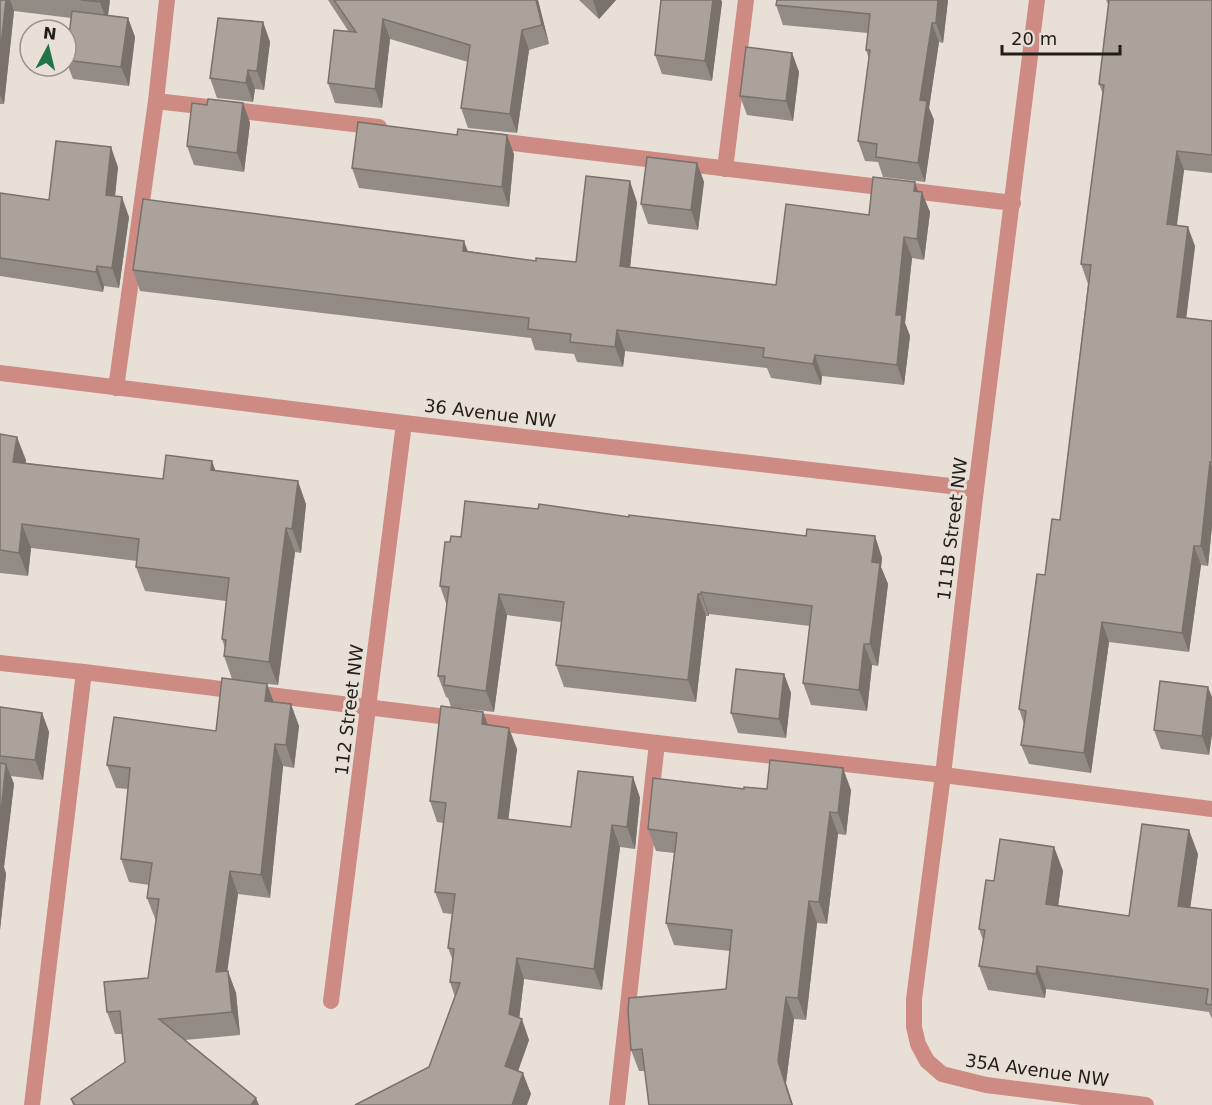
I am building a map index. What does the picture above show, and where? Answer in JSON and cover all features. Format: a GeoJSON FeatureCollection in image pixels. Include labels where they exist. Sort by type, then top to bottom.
{"type":"FeatureCollection","features":[{"type":"Feature","properties":{"kind":"street"},"geometry":{"type":"LineString","coordinates":[[116,388],[156,101],[167,0]]}},
{"type":"Feature","properties":{"kind":"street"},"geometry":{"type":"LineString","coordinates":[[725,169],[746,0]]}},
{"type":"Feature","properties":{"kind":"street","name":"111B Street NW"},"geometry":{"type":"LineString","coordinates":[[927,1061],[918,1044],[914,1027],[914,999],[1037,0]]}},
{"type":"Feature","properties":{"kind":"street"},"geometry":{"type":"LineString","coordinates":[[156,101],[393,129]]}},
{"type":"Feature","properties":{"kind":"street"},"geometry":{"type":"LineString","coordinates":[[476,139],[1013,203]]}},
{"type":"Feature","properties":{"kind":"street","name":"36 Avenue NW"},"geometry":{"type":"LineString","coordinates":[[0,373],[404,423],[976,489]]}},
{"type":"Feature","properties":{"kind":"street","name":"112 Street NW"},"geometry":{"type":"LineString","coordinates":[[331,1001],[404,423]]}},
{"type":"Feature","properties":{"kind":"street"},"geometry":{"type":"LineString","coordinates":[[0,663],[1212,809]]}},
{"type":"Feature","properties":{"kind":"street"},"geometry":{"type":"LineString","coordinates":[[32,1105],[84,672]]}},
{"type":"Feature","properties":{"kind":"street"},"geometry":{"type":"LineString","coordinates":[[617,1105],[657,743]]}},
{"type":"Feature","properties":{"kind":"street","name":"35A Avenue NW"},"geometry":{"type":"LineString","coordinates":[[927,1061],[942,1074],[963,1081],[1146,1105]]}},
{"type":"Feature","properties":{"kind":"building"},"geometry":{"type":"Polygon","coordinates":[[[0,0],[6,0],[0,55],[0,0]]]}},
{"type":"Feature","properties":{"kind":"building"},"geometry":{"type":"Polygon","coordinates":[[[334,0],[536,0],[542,25],[522,30],[510,114],[461,108],[470,45],[383,19],[375,89],[328,83],[334,30],[356,32],[334,0]]]}},
{"type":"Feature","properties":{"kind":"building"},"geometry":{"type":"Polygon","coordinates":[[[661,0],[713,0],[705,61],[655,55],[661,0]]]}},
{"type":"Feature","properties":{"kind":"building"},"geometry":{"type":"Polygon","coordinates":[[[777,0],[938,0],[936,23],[932,23],[920,100],[927,101],[918,163],[876,157],[877,144],[858,141],[870,50],[866,50],[870,14],[776,5],[777,0]]]}},
{"type":"Feature","properties":{"kind":"building"},"geometry":{"type":"Polygon","coordinates":[[[1109,0],[1212,0],[1212,155],[1177,151],[1167,224],[1188,227],[1177,317],[1212,321],[1212,462],[1210,462],[1201,546],[1194,546],[1182,633],[1102,622],[1084,753],[1021,745],[1026,711],[1019,709],[1037,574],[1045,575],[1052,519],[1060,520],[1091,265],[1081,264],[1104,85],[1099,84],[1109,0]]]}},
{"type":"Feature","properties":{"kind":"building"},"geometry":{"type":"Polygon","coordinates":[[[72,11],[128,18],[121,67],[78,62],[78,18],[71,18],[72,11]]]}},
{"type":"Feature","properties":{"kind":"building"},"geometry":{"type":"Polygon","coordinates":[[[218,18],[263,22],[257,71],[248,70],[246,83],[210,78],[218,18]]]}},
{"type":"Feature","properties":{"kind":"building"},"geometry":{"type":"Polygon","coordinates":[[[746,47],[792,53],[786,101],[740,96],[746,47]]]}},
{"type":"Feature","properties":{"kind":"building"},"geometry":{"type":"Polygon","coordinates":[[[208,99],[243,103],[237,153],[187,146],[192,103],[207,105],[208,99]]]}},
{"type":"Feature","properties":{"kind":"building"},"geometry":{"type":"Polygon","coordinates":[[[358,122],[457,135],[458,129],[507,135],[502,187],[352,168],[358,122]]]}},
{"type":"Feature","properties":{"kind":"building"},"geometry":{"type":"Polygon","coordinates":[[[56,141],[111,147],[106,195],[122,197],[112,268],[97,266],[96,272],[0,258],[0,193],[49,200],[56,141]]]}},
{"type":"Feature","properties":{"kind":"building"},"geometry":{"type":"Polygon","coordinates":[[[647,157],[697,163],[691,210],[641,204],[647,157]]]}},
{"type":"Feature","properties":{"kind":"building"},"geometry":{"type":"Polygon","coordinates":[[[586,176],[630,181],[620,266],[776,285],[786,204],[869,215],[873,177],[915,182],[914,191],[922,192],[917,239],[904,237],[896,315],[902,315],[897,365],[815,355],[813,364],[763,357],[764,348],[617,330],[615,347],[570,342],[571,334],[528,329],[529,318],[133,270],[143,199],[464,241],[463,251],[536,261],[536,258],[576,262],[586,176]]]}},
{"type":"Feature","properties":{"kind":"building"},"geometry":{"type":"Polygon","coordinates":[[[0,434],[17,437],[13,462],[163,479],[166,455],[212,461],[211,470],[298,481],[292,529],[286,528],[269,662],[224,656],[226,640],[222,639],[229,578],[136,567],[139,539],[22,524],[19,553],[0,550],[0,434]]]}},
{"type":"Feature","properties":{"kind":"building"},"geometry":{"type":"Polygon","coordinates":[[[465,501],[538,509],[539,504],[629,517],[629,515],[806,536],[807,529],[875,536],[872,562],[880,563],[870,644],[864,644],[859,690],[803,683],[812,606],[701,592],[698,594],[688,680],[556,665],[564,602],[499,594],[486,691],[444,685],[445,676],[438,676],[449,587],[440,586],[445,542],[450,542],[451,536],[461,537],[465,501]]]}},
{"type":"Feature","properties":{"kind":"building"},"geometry":{"type":"Polygon","coordinates":[[[736,669],[784,674],[779,719],[731,713],[736,669]]]}},
{"type":"Feature","properties":{"kind":"building"},"geometry":{"type":"Polygon","coordinates":[[[222,678],[267,684],[265,701],[291,704],[286,745],[275,744],[261,875],[230,871],[216,972],[228,971],[232,1012],[159,1019],[256,1098],[251,1105],[75,1105],[71,1099],[125,1062],[120,1011],[107,1012],[104,982],[148,978],[159,899],[147,898],[152,863],[121,859],[130,768],[107,765],[114,717],[216,731],[222,678]]]}},
{"type":"Feature","properties":{"kind":"building"},"geometry":{"type":"Polygon","coordinates":[[[1160,681],[1208,687],[1202,736],[1154,730],[1160,681]]]}},
{"type":"Feature","properties":{"kind":"building"},"geometry":{"type":"Polygon","coordinates":[[[441,706],[483,712],[482,724],[509,728],[498,818],[571,827],[578,771],[633,777],[627,827],[612,825],[594,969],[517,958],[509,1014],[522,1019],[505,1066],[523,1073],[512,1105],[355,1105],[429,1067],[460,983],[450,982],[454,949],[448,948],[455,894],[435,892],[446,803],[430,801],[441,706]]]}},
{"type":"Feature","properties":{"kind":"building"},"geometry":{"type":"Polygon","coordinates":[[[0,707],[42,713],[35,760],[0,756],[0,707]]]}},
{"type":"Feature","properties":{"kind":"building"},"geometry":{"type":"Polygon","coordinates":[[[770,760],[843,768],[838,813],[830,812],[819,902],[809,901],[798,998],[786,997],[778,1061],[792,1105],[649,1105],[642,1049],[631,1050],[629,998],[726,989],[732,930],[666,923],[677,833],[648,829],[653,778],[744,789],[744,787],[767,789],[770,760]]]}},
{"type":"Feature","properties":{"kind":"building"},"geometry":{"type":"Polygon","coordinates":[[[0,763],[6,764],[0,821],[0,763]]]}},
{"type":"Feature","properties":{"kind":"building"},"geometry":{"type":"Polygon","coordinates":[[[1142,824],[1189,830],[1178,906],[1212,910],[1212,1005],[1206,1004],[1208,989],[1037,966],[1036,974],[979,966],[985,930],[979,929],[986,880],[994,881],[1000,839],[1054,847],[1046,904],[1129,916],[1142,824]]]}}]}
